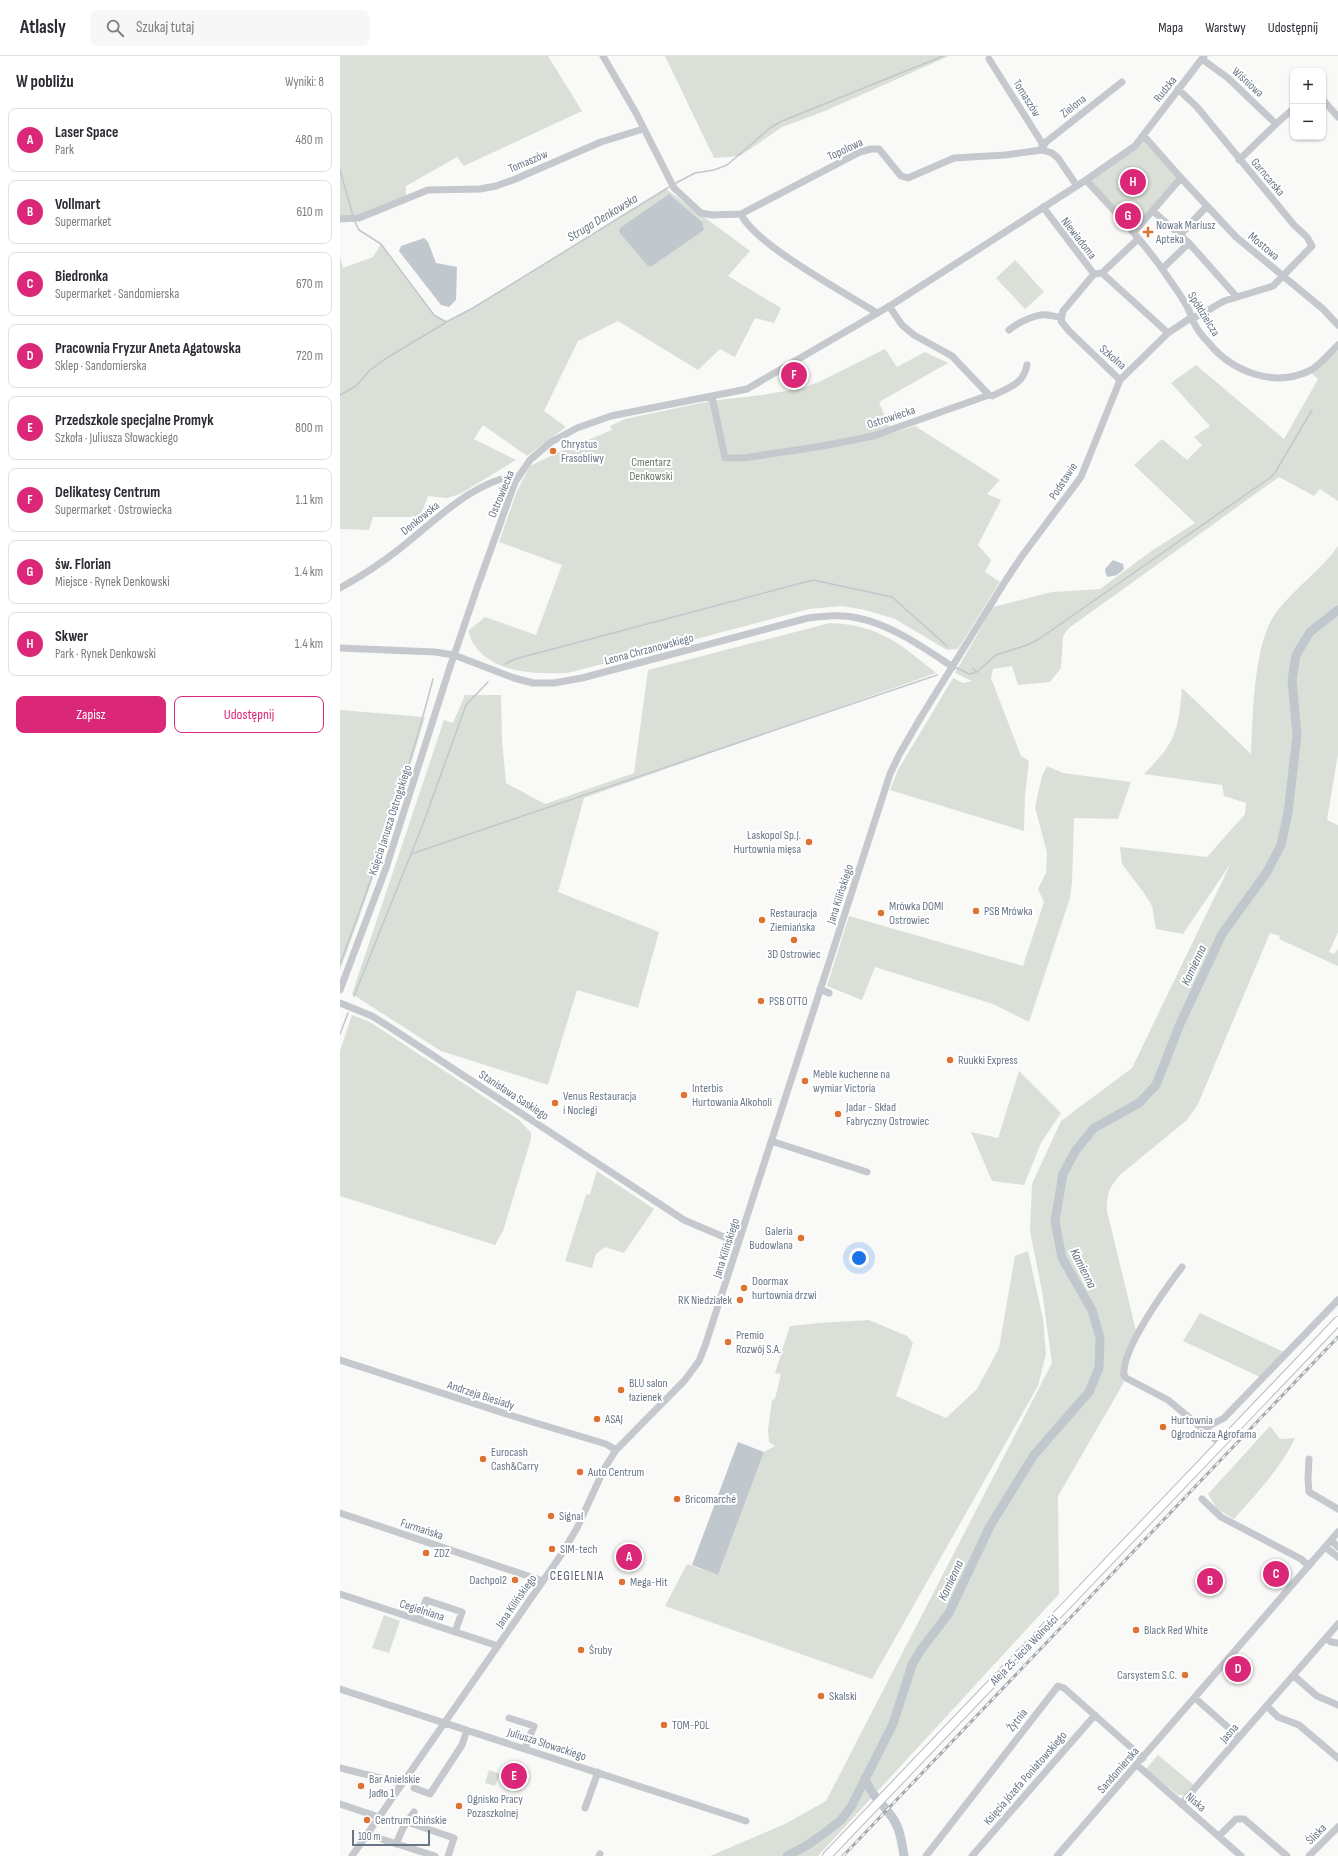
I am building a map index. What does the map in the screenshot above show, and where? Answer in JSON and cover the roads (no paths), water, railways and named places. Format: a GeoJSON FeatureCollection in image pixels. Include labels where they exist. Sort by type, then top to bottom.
{"type":"FeatureCollection","features":[{"type":"Feature","properties":{"kind":"main road","name":"Aleja 25-lecia Wolności"},"geometry":{"type":"LineString","coordinates":[[827,1856],[1338,1322]]}},
{"type":"Feature","properties":{"kind":"street"},"geometry":{"type":"LineString","coordinates":[[603,56],[636,113],[643,129]]}},
{"type":"Feature","properties":{"kind":"street","name":"Rudzka"},"geometry":{"type":"LineString","coordinates":[[1086,180],[1135,146],[1203,57]]}},
{"type":"Feature","properties":{"kind":"street","name":"Wiśniowa"},"geometry":{"type":"LineString","coordinates":[[1203,57],[1228,78],[1276,124]]}},
{"type":"Feature","properties":{"kind":"street","name":"Tomaszów"},"geometry":{"type":"LineString","coordinates":[[989,59],[1042,143],[1042,150]]}},
{"type":"Feature","properties":{"kind":"street","name":"Zielona"},"geometry":{"type":"LineString","coordinates":[[1042,150],[1046,142],[1122,82]]}},
{"type":"Feature","properties":{"kind":"street","name":"Garncarska"},"geometry":{"type":"LineString","coordinates":[[1178,89],[1197,107],[1239,160],[1294,225],[1312,242],[1310,250],[1283,277]]}},
{"type":"Feature","properties":{"kind":"street"},"geometry":{"type":"LineString","coordinates":[[1326,103],[1338,117]]}},
{"type":"Feature","properties":{"kind":"street"},"geometry":{"type":"LineString","coordinates":[[1239,160],[1290,112]]}},
{"type":"Feature","properties":{"kind":"street","name":"Topolowa"},"geometry":{"type":"LineString","coordinates":[[643,129],[674,188],[701,213],[712,215],[741,214],[860,152],[871,149],[879,149],[901,176],[908,178],[954,158],[1005,155],[1042,150]]}},
{"type":"Feature","properties":{"kind":"street","name":"Tomaszów"},"geometry":{"type":"LineString","coordinates":[[340,219],[356,219],[428,190],[480,190],[496,186],[601,142],[643,129]]}},
{"type":"Feature","properties":{"kind":"street","name":"Mostowa"},"geometry":{"type":"LineString","coordinates":[[1144,136],[1236,237],[1323,309],[1338,325]]}},
{"type":"Feature","properties":{"kind":"street"},"geometry":{"type":"LineString","coordinates":[[1042,150],[1052,153],[1058,158],[1077,186]]}},
{"type":"Feature","properties":{"kind":"street","name":"Niewiadoma"},"geometry":{"type":"LineString","coordinates":[[1043,208],[1094,274],[1102,273],[1136,236],[1153,211],[1181,178]]}},
{"type":"Feature","properties":{"kind":"street","name":"Ostrowiecka"},"geometry":{"type":"LineString","coordinates":[[454,655],[476,588],[519,476],[530,460],[552,442],[577,428],[611,416],[712,397],[739,391],[755,385],[889,306],[1086,180]]}},
{"type":"Feature","properties":{"kind":"street","name":"Spółdzielcza"},"geometry":{"type":"LineString","coordinates":[[1086,180],[1136,236],[1162,269],[1186,304],[1208,343],[1217,352],[1235,365],[1258,376],[1266,378],[1294,375],[1309,371],[1338,345]]}},
{"type":"Feature","properties":{"kind":"street"},"geometry":{"type":"LineString","coordinates":[[1180,235],[1207,206]]}},
{"type":"Feature","properties":{"kind":"street"},"geometry":{"type":"LineString","coordinates":[[1153,211],[1189,243],[1236,296]]}},
{"type":"Feature","properties":{"kind":"street"},"geometry":{"type":"LineString","coordinates":[[741,214],[744,221],[770,245],[829,284],[877,313]]}},
{"type":"Feature","properties":{"kind":"street"},"geometry":{"type":"LineString","coordinates":[[1162,269],[1189,243]]}},
{"type":"Feature","properties":{"kind":"street","name":"Niewiadoma"},"geometry":{"type":"LineString","coordinates":[[1102,273],[1168,333]]}},
{"type":"Feature","properties":{"kind":"street"},"geometry":{"type":"LineString","coordinates":[[1009,330],[1020,322],[1047,314],[1054,317],[1061,317],[1065,307],[1094,274]]}},
{"type":"Feature","properties":{"kind":"street","name":"Szkolna"},"geometry":{"type":"LineString","coordinates":[[1061,317],[1064,325],[1069,331],[1120,380],[1168,333],[1192,317],[1236,296],[1261,291],[1273,286],[1283,277]]}},
{"type":"Feature","properties":{"kind":"street"},"geometry":{"type":"LineString","coordinates":[[889,306],[902,325],[922,340],[952,356],[988,395],[992,396],[1021,380],[1026,373],[1028,365]]}},
{"type":"Feature","properties":{"kind":"street","name":"Podstawie"},"geometry":{"type":"LineString","coordinates":[[1004,584],[1022,556],[1081,477],[1120,380]]}},
{"type":"Feature","properties":{"kind":"street","name":"Ostrowiecka"},"geometry":{"type":"LineString","coordinates":[[712,397],[725,458],[743,458],[823,446],[873,436],[988,395]]}},
{"type":"Feature","properties":{"kind":"street","name":"Denkowska"},"geometry":{"type":"LineString","coordinates":[[340,588],[398,550],[460,501],[488,485],[509,477],[519,476]]}},
{"type":"Feature","properties":{"kind":"street","name":"Jana Kilińskiego"},"geometry":{"type":"LineString","coordinates":[[352,1856],[543,1581],[574,1533],[604,1469],[616,1450],[685,1380],[699,1361],[772,1141],[890,774],[918,723],[1004,584]]}},
{"type":"Feature","properties":{"kind":"street","name":"Leona Chrzanowskiego"},"geometry":{"type":"LineString","coordinates":[[340,648],[422,651],[454,655],[522,681],[554,683],[589,676],[808,618],[844,616],[866,620],[891,629],[953,667]]}},
{"type":"Feature","properties":{"kind":"street","name":"Księcia Janusza Ostrogskiego"},"geometry":{"type":"LineString","coordinates":[[340,990],[386,868],[454,655]]}},
{"type":"Feature","properties":{"kind":"street"},"geometry":{"type":"LineString","coordinates":[[820,989],[829,993]]}},
{"type":"Feature","properties":{"kind":"street","name":"Stanisława Saskiego"},"geometry":{"type":"LineString","coordinates":[[343,1004],[388,1026],[684,1220],[738,1243]]}},
{"type":"Feature","properties":{"kind":"street"},"geometry":{"type":"LineString","coordinates":[[772,1141],[867,1172]]}},
{"type":"Feature","properties":{"kind":"street"},"geometry":{"type":"LineString","coordinates":[[1182,1267],[1137,1335],[1125,1363],[1124,1375],[1126,1378],[1168,1400],[1221,1444]]}},
{"type":"Feature","properties":{"kind":"street"},"geometry":{"type":"LineString","coordinates":[[1205,1430],[1209,1426],[1224,1418],[1338,1300]]}},
{"type":"Feature","properties":{"kind":"street","name":"Andrzeja Biesiady"},"geometry":{"type":"LineString","coordinates":[[340,1360],[606,1444],[616,1450]]}},
{"type":"Feature","properties":{"kind":"street"},"geometry":{"type":"LineString","coordinates":[[1309,1459],[1309,1492],[1338,1509]]}},
{"type":"Feature","properties":{"kind":"street"},"geometry":{"type":"LineString","coordinates":[[1202,1499],[1221,1517],[1301,1559],[1309,1566]]}},
{"type":"Feature","properties":{"kind":"street","name":"Furmańska"},"geometry":{"type":"LineString","coordinates":[[340,1513],[543,1581]]}},
{"type":"Feature","properties":{"kind":"street","name":"Sandomierska"},"geometry":{"type":"LineString","coordinates":[[1057,1856],[1338,1532]]}},
{"type":"Feature","properties":{"kind":"street"},"geometry":{"type":"LineString","coordinates":[[1331,1540],[1338,1547]]}},
{"type":"Feature","properties":{"kind":"street"},"geometry":{"type":"LineString","coordinates":[[1325,1547],[1338,1557]]}},
{"type":"Feature","properties":{"kind":"street","name":"Cegielniana"},"geometry":{"type":"LineString","coordinates":[[340,1594],[498,1646]]}},
{"type":"Feature","properties":{"kind":"street"},"geometry":{"type":"LineString","coordinates":[[419,1620],[426,1600],[462,1612],[455,1632]]}},
{"type":"Feature","properties":{"kind":"street","name":"Jasna"},"geometry":{"type":"LineString","coordinates":[[1182,1804],[1338,1624]]}},
{"type":"Feature","properties":{"kind":"street"},"geometry":{"type":"LineString","coordinates":[[1326,1638],[1331,1642],[1338,1643]]}},
{"type":"Feature","properties":{"kind":"street"},"geometry":{"type":"LineString","coordinates":[[1294,1676],[1317,1696],[1338,1705]]}},
{"type":"Feature","properties":{"kind":"street","name":"Żytnia"},"geometry":{"type":"LineString","coordinates":[[926,1856],[1056,1687],[1061,1686],[1064,1688],[1143,1758]]}},
{"type":"Feature","properties":{"kind":"street","name":"Juliusza Słowackiego"},"geometry":{"type":"LineString","coordinates":[[340,1689],[746,1821]]}},
{"type":"Feature","properties":{"kind":"street"},"geometry":{"type":"LineString","coordinates":[[1195,1698],[1239,1738]]}},
{"type":"Feature","properties":{"kind":"street"},"geometry":{"type":"LineString","coordinates":[[1267,1706],[1278,1717],[1299,1725],[1338,1758]]}},
{"type":"Feature","properties":{"kind":"street","name":"Księcia Józefa Poniatowskiego"},"geometry":{"type":"LineString","coordinates":[[972,1856],[1095,1715]]}},
{"type":"Feature","properties":{"kind":"street"},"geometry":{"type":"LineString","coordinates":[[509,1718],[534,1726],[525,1748]]}},
{"type":"Feature","properties":{"kind":"street"},"geometry":{"type":"LineString","coordinates":[[414,1788],[430,1794],[462,1745],[467,1730]]}},
{"type":"Feature","properties":{"kind":"street","name":"Niska"},"geometry":{"type":"LineString","coordinates":[[1137,1765],[1241,1856]]}},
{"type":"Feature","properties":{"kind":"street"},"geometry":{"type":"LineString","coordinates":[[340,1768],[396,1782],[401,1785]]}},
{"type":"Feature","properties":{"kind":"street"},"geometry":{"type":"LineString","coordinates":[[584,1808],[598,1772]]}},
{"type":"Feature","properties":{"kind":"street"},"geometry":{"type":"LineString","coordinates":[[340,1804],[379,1817]]}},
{"type":"Feature","properties":{"kind":"street"},"geometry":{"type":"LineString","coordinates":[[396,1844],[414,1812]]}},
{"type":"Feature","properties":{"kind":"street"},"geometry":{"type":"LineString","coordinates":[[1219,1836],[1236,1819],[1244,1819],[1287,1856]]}},
{"type":"Feature","properties":{"kind":"street"},"geometry":{"type":"LineString","coordinates":[[407,1822],[454,1838],[448,1856]]}},
{"type":"Feature","properties":{"kind":"street","name":"Śliska"},"geometry":{"type":"LineString","coordinates":[[1309,1856],[1338,1827]]}},
{"type":"Feature","properties":{"kind":"street"},"geometry":{"type":"LineString","coordinates":[[368,1834],[435,1856]]}},
{"type":"Feature","properties":{"kind":"waterway","name":"Struga Denkowska"},"geometry":{"type":"LineString","coordinates":[[674,184],[695,173],[714,170],[727,165],[770,128],[782,121],[943,56]]}},
{"type":"Feature","properties":{"kind":"waterway","name":"Struga Denkowska"},"geometry":{"type":"LineString","coordinates":[[340,170],[353,216]]}},
{"type":"Feature","properties":{"kind":"waterway","name":"Struga Denkowska"},"geometry":{"type":"LineString","coordinates":[[355,222],[359,230],[381,244],[434,315],[446,322],[473,308],[669,187]]}},
{"type":"Feature","properties":{"kind":"waterway"},"geometry":{"type":"LineString","coordinates":[[340,395],[356,386],[369,371],[385,359],[445,323]]}},
{"type":"Feature","properties":{"kind":"waterway"},"geometry":{"type":"LineString","coordinates":[[973,669],[977,672],[996,655],[1027,645],[1039,639],[1271,477],[1312,410]]}},
{"type":"Feature","properties":{"kind":"waterway"},"geometry":{"type":"LineString","coordinates":[[505,664],[515,659],[813,580],[892,597],[947,646]]}},
{"type":"Feature","properties":{"kind":"waterway","name":"Kamienna"},"geometry":{"type":"LineString","coordinates":[[787,1856],[806,1846],[822,1835],[841,1820],[851,1807],[893,1724],[912,1665],[920,1651],[949,1613],[990,1526],[1034,1455],[1089,1392],[1099,1368],[1100,1338],[1092,1310],[1062,1258],[1055,1221],[1063,1174],[1076,1150],[1094,1128],[1139,1103],[1156,1085],[1180,1024],[1222,934],[1267,872],[1281,845],[1288,813],[1297,735],[1292,680],[1296,655],[1310,632],[1338,610]]}},
{"type":"Feature","properties":{"kind":"waterway"},"geometry":{"type":"LineString","coordinates":[[957,668],[969,674],[977,672]]}},
{"type":"Feature","properties":{"kind":"waterway"},"geometry":{"type":"LineString","coordinates":[[411,854],[937,675]]}},
{"type":"Feature","properties":{"kind":"waterway"},"geometry":{"type":"LineString","coordinates":[[340,964],[390,823],[413,751],[433,679]]}},
{"type":"Feature","properties":{"kind":"waterway"},"geometry":{"type":"LineString","coordinates":[[354,996],[423,824],[466,705],[488,682]]}},
{"type":"Feature","properties":{"kind":"waterway"},"geometry":{"type":"LineString","coordinates":[[340,1034],[348,1013]]}},
{"type":"Feature","properties":{"kind":"waterway"},"geometry":{"type":"LineString","coordinates":[[865,1778],[870,1790],[895,1821],[904,1856]]}},
{"type":"Feature","properties":{"kind":"railway"},"geometry":{"type":"LineString","coordinates":[[843,1856],[1338,1337]]}},
{"type":"Feature","properties":{"kind":"place","name":"Skwer"},"geometry":{"type":"Point","coordinates":[1133,182]}},
{"type":"Feature","properties":{"kind":"place","name":"św. Florian"},"geometry":{"type":"Point","coordinates":[1128,216]}},
{"type":"Feature","properties":{"kind":"place","name":"Nowak Mariusz Apteka"},"geometry":{"type":"Point","coordinates":[1148,232]}},
{"type":"Feature","properties":{"kind":"place","name":"Delikatesy Centrum"},"geometry":{"type":"Point","coordinates":[794,375]}},
{"type":"Feature","properties":{"kind":"place","name":"Chrystus Frasobliwy"},"geometry":{"type":"Point","coordinates":[553,451]}},
{"type":"Feature","properties":{"kind":"place","name":"Laskopol Sp.J. Hurtownia mięsa"},"geometry":{"type":"Point","coordinates":[809,842]}},
{"type":"Feature","properties":{"kind":"place","name":"PSB Mrówka"},"geometry":{"type":"Point","coordinates":[976,911]}},
{"type":"Feature","properties":{"kind":"place","name":"Mrówka DOMI Ostrowiec"},"geometry":{"type":"Point","coordinates":[881,913]}},
{"type":"Feature","properties":{"kind":"place","name":"Restauracja Ziemiańska"},"geometry":{"type":"Point","coordinates":[762,920]}},
{"type":"Feature","properties":{"kind":"place","name":"3D Ostrowiec"},"geometry":{"type":"Point","coordinates":[794,940]}},
{"type":"Feature","properties":{"kind":"place","name":"PSB OTTO"},"geometry":{"type":"Point","coordinates":[761,1001]}},
{"type":"Feature","properties":{"kind":"place","name":"Ruukki Express"},"geometry":{"type":"Point","coordinates":[950,1060]}},
{"type":"Feature","properties":{"kind":"place","name":"Meble kuchenne na wymiar Victoria"},"geometry":{"type":"Point","coordinates":[805,1081]}},
{"type":"Feature","properties":{"kind":"place","name":"Interbis Hurtowania Alkoholi"},"geometry":{"type":"Point","coordinates":[684,1095]}},
{"type":"Feature","properties":{"kind":"place","name":"Venus Restauracja i Noclegi"},"geometry":{"type":"Point","coordinates":[555,1103]}},
{"type":"Feature","properties":{"kind":"place","name":"Jadar - Skład Fabryczny Ostrowiec"},"geometry":{"type":"Point","coordinates":[838,1114]}},
{"type":"Feature","properties":{"kind":"place","name":"Galeria Budowlana"},"geometry":{"type":"Point","coordinates":[801,1238]}},
{"type":"Feature","properties":{"kind":"place","name":"Doormax hurtownia drzwi"},"geometry":{"type":"Point","coordinates":[744,1288]}},
{"type":"Feature","properties":{"kind":"place","name":"RK Niedziałek"},"geometry":{"type":"Point","coordinates":[740,1300]}},
{"type":"Feature","properties":{"kind":"place","name":"Premio Rozwój S.A."},"geometry":{"type":"Point","coordinates":[728,1342]}},
{"type":"Feature","properties":{"kind":"place","name":"BLU salon łazienek"},"geometry":{"type":"Point","coordinates":[621,1390]}},
{"type":"Feature","properties":{"kind":"place","name":"ASAJ"},"geometry":{"type":"Point","coordinates":[597,1419]}},
{"type":"Feature","properties":{"kind":"place","name":"Hurtownia Ogrodnicza Agrofama"},"geometry":{"type":"Point","coordinates":[1163,1427]}},
{"type":"Feature","properties":{"kind":"place","name":"Eurocash Cash&Carry"},"geometry":{"type":"Point","coordinates":[483,1459]}},
{"type":"Feature","properties":{"kind":"place","name":"Auto Centrum"},"geometry":{"type":"Point","coordinates":[580,1472]}},
{"type":"Feature","properties":{"kind":"place","name":"Bricomarché"},"geometry":{"type":"Point","coordinates":[677,1499]}},
{"type":"Feature","properties":{"kind":"place","name":"Signal"},"geometry":{"type":"Point","coordinates":[551,1516]}},
{"type":"Feature","properties":{"kind":"place","name":"SIM-tech"},"geometry":{"type":"Point","coordinates":[552,1549]}},
{"type":"Feature","properties":{"kind":"place","name":"ZDZ"},"geometry":{"type":"Point","coordinates":[426,1553]}},
{"type":"Feature","properties":{"kind":"place","name":"Laser Space"},"geometry":{"type":"Point","coordinates":[629,1557]}},
{"type":"Feature","properties":{"kind":"place","name":"Biedronka"},"geometry":{"type":"Point","coordinates":[1276,1574]}},
{"type":"Feature","properties":{"kind":"place","name":"Dachpol2"},"geometry":{"type":"Point","coordinates":[515,1580]}},
{"type":"Feature","properties":{"kind":"place","name":"Vollmart"},"geometry":{"type":"Point","coordinates":[1210,1581]}},
{"type":"Feature","properties":{"kind":"place","name":"Mega-Hit"},"geometry":{"type":"Point","coordinates":[622,1582]}},
{"type":"Feature","properties":{"kind":"place","name":"Black Red White"},"geometry":{"type":"Point","coordinates":[1136,1630]}},
{"type":"Feature","properties":{"kind":"place","name":"Śruby"},"geometry":{"type":"Point","coordinates":[581,1650]}},
{"type":"Feature","properties":{"kind":"place","name":"Pracownia Fryzur Aneta Agatowska"},"geometry":{"type":"Point","coordinates":[1238,1669]}},
{"type":"Feature","properties":{"kind":"place","name":"Carsystem S.C."},"geometry":{"type":"Point","coordinates":[1185,1675]}},
{"type":"Feature","properties":{"kind":"place","name":"Skalski"},"geometry":{"type":"Point","coordinates":[821,1696]}},
{"type":"Feature","properties":{"kind":"place","name":"TOM-POL"},"geometry":{"type":"Point","coordinates":[664,1725]}},
{"type":"Feature","properties":{"kind":"place","name":"Przedszkole specjalne Promyk"},"geometry":{"type":"Point","coordinates":[514,1776]}},
{"type":"Feature","properties":{"kind":"place","name":"Bar Anielskie Jadło 1"},"geometry":{"type":"Point","coordinates":[361,1786]}},
{"type":"Feature","properties":{"kind":"place","name":"Ognisko Pracy Pozaszkolnej"},"geometry":{"type":"Point","coordinates":[459,1806]}},
{"type":"Feature","properties":{"kind":"place","name":"Centrum Chińskie"},"geometry":{"type":"Point","coordinates":[367,1820]}},
{"type":"Feature","properties":{"kind":"district","name":"CEGIELNIA"},"geometry":{"type":"Point","coordinates":[577,1575]}},
{"type":"Feature","properties":{"kind":"park label","name":"Cmentarz Denkowski"},"geometry":{"type":"Point","coordinates":[651,469]}}]}
